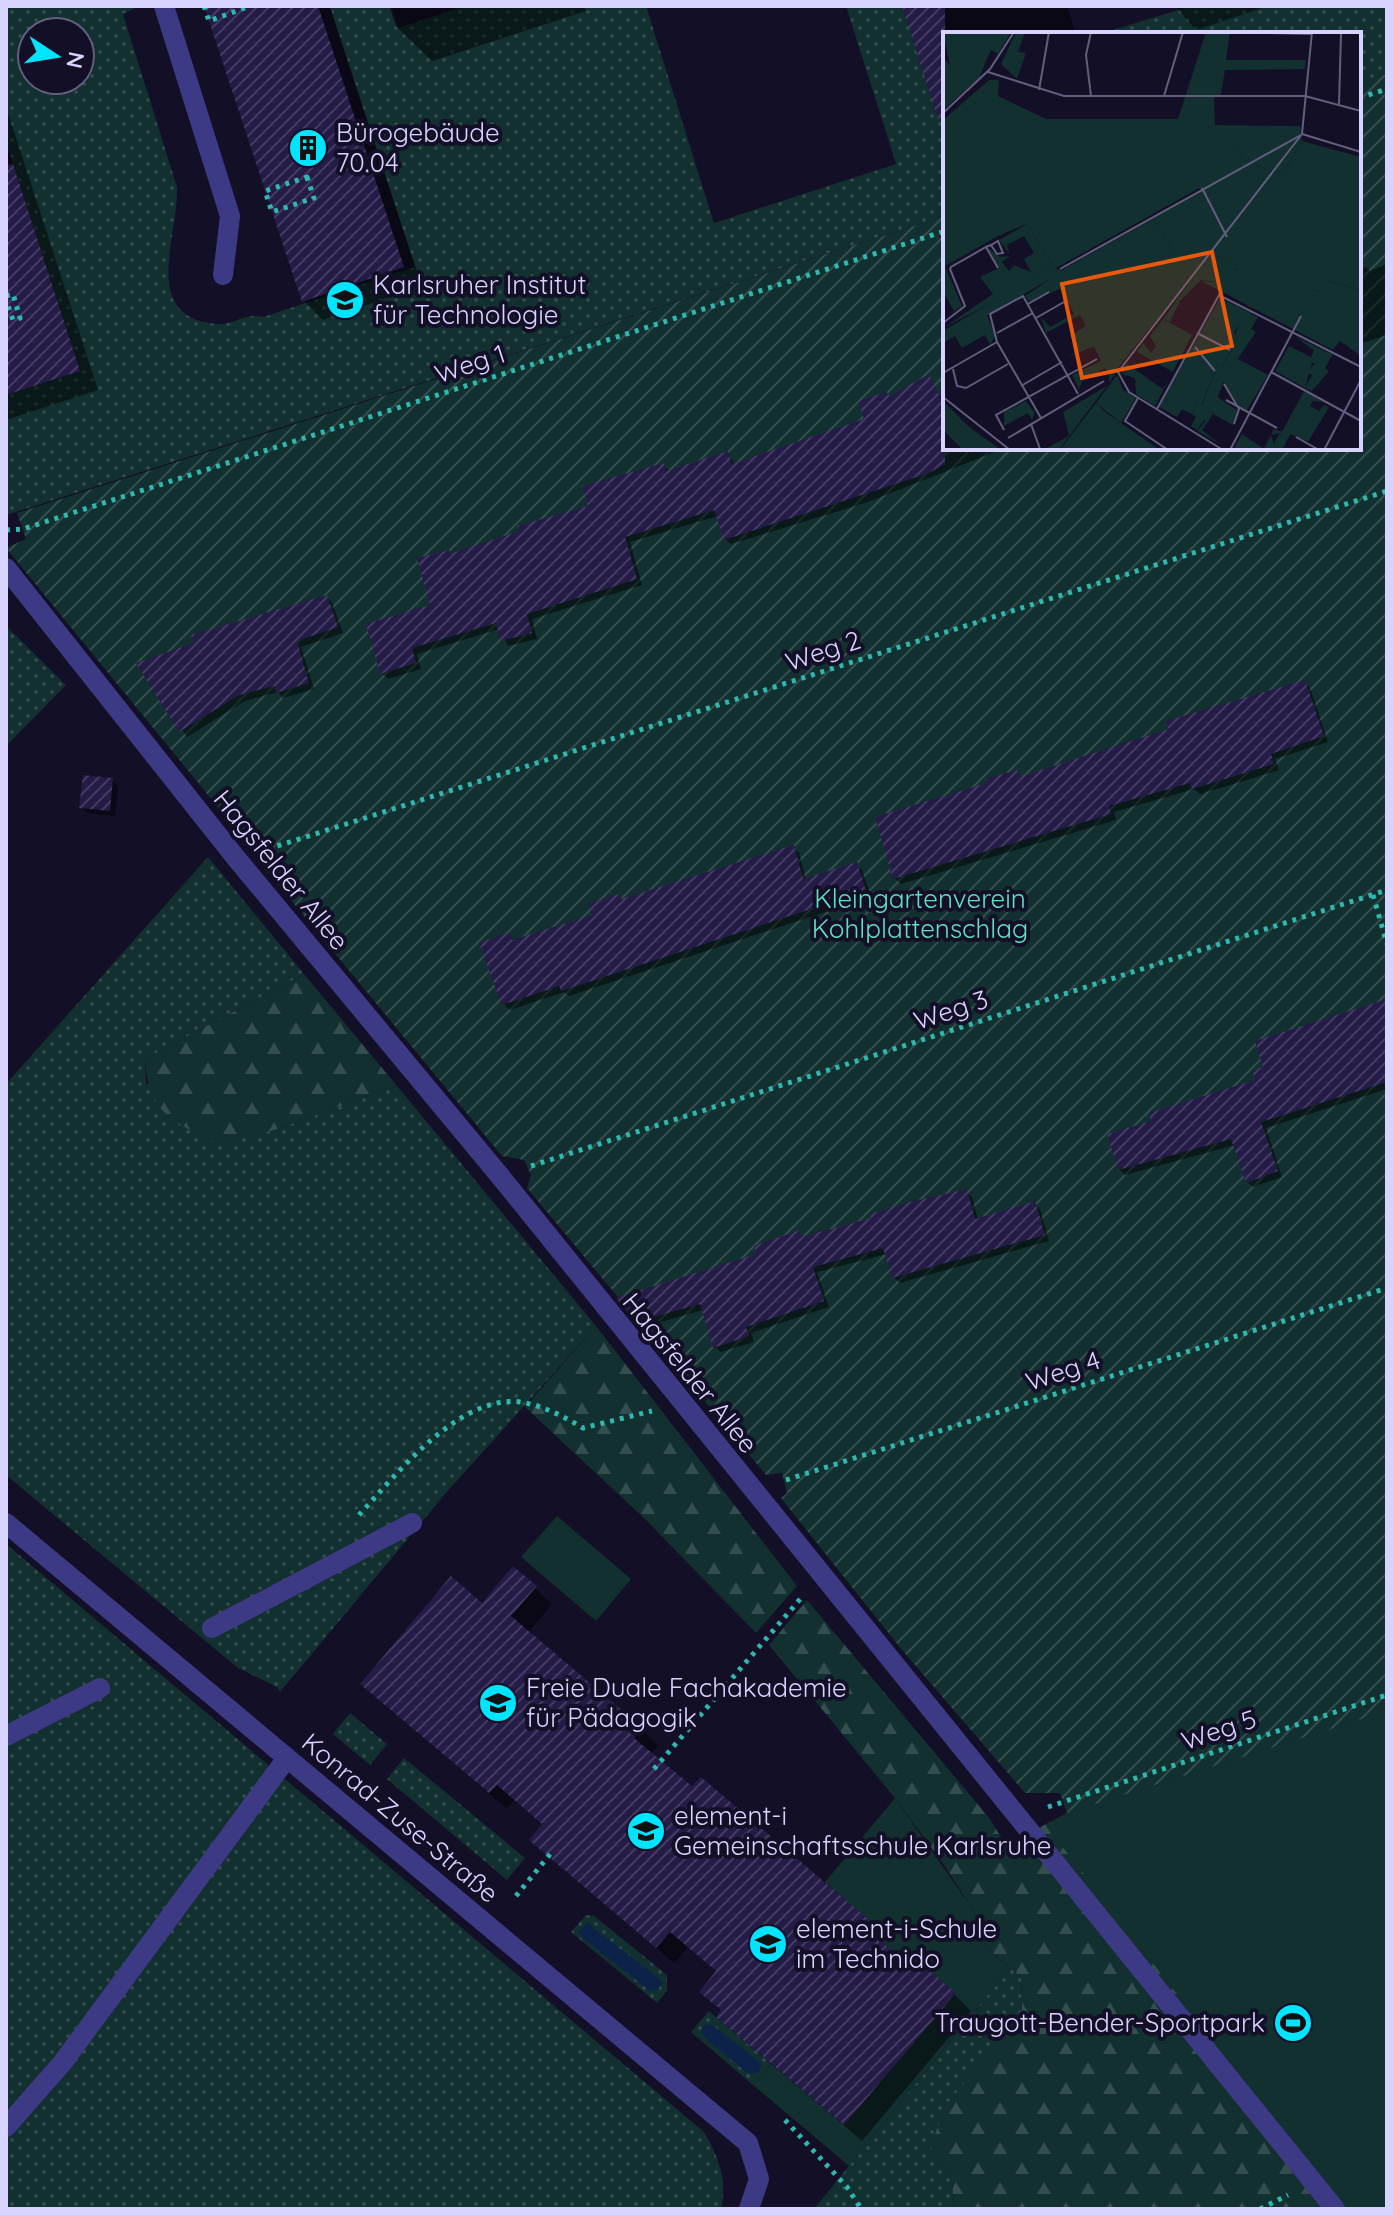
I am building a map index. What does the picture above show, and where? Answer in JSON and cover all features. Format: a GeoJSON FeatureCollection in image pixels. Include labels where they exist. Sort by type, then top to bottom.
{"type":"FeatureCollection","features":[{"type":"Feature","properties":{"kind":"street"},"geometry":{"type":"LineString","coordinates":[[164,6],[230,216],[223,275]]}},
{"type":"Feature","properties":{"kind":"street","name":"Hagsfelder Allee"},"geometry":{"type":"LineString","coordinates":[[6,568],[236,858],[500,1176],[678,1401],[822,1574],[1335,2209]]}},
{"type":"Feature","properties":{"kind":"street","name":"Konrad-Zuse-Straße"},"geometry":{"type":"LineString","coordinates":[[6,1523],[748,2143],[755,2157],[759,2179],[749,2209]]}},
{"type":"Feature","properties":{"kind":"street"},"geometry":{"type":"LineString","coordinates":[[212,1628],[412,1523]]}},
{"type":"Feature","properties":{"kind":"street"},"geometry":{"type":"LineString","coordinates":[[6,1736],[100,1688]]}},
{"type":"Feature","properties":{"kind":"street"},"geometry":{"type":"LineString","coordinates":[[6,2127],[63,2062],[287,1758]]}},
{"type":"Feature","properties":{"kind":"path"},"geometry":{"type":"LineString","coordinates":[[204,6],[209,21],[250,6]]}},
{"type":"Feature","properties":{"kind":"path"},"geometry":{"type":"LineString","coordinates":[[1361,97],[1387,89]]}},
{"type":"Feature","properties":{"kind":"path"},"geometry":{"type":"LineString","coordinates":[[307,177],[314,198],[272,212],[265,191],[307,177]]}},
{"type":"Feature","properties":{"kind":"path","name":"Weg 1"},"geometry":{"type":"LineString","coordinates":[[6,530],[23,529],[943,232]]}},
{"type":"Feature","properties":{"kind":"path","name":"Weg 2"},"geometry":{"type":"LineString","coordinates":[[271,849],[1387,491]]}},
{"type":"Feature","properties":{"kind":"path","name":"Weg 3"},"geometry":{"type":"LineString","coordinates":[[528,1167],[1387,890]]}},
{"type":"Feature","properties":{"kind":"path"},"geometry":{"type":"LineString","coordinates":[[1373,895],[1387,944]]}},
{"type":"Feature","properties":{"kind":"path","name":"Weg 4"},"geometry":{"type":"LineString","coordinates":[[751,1490],[1387,1288]]}},
{"type":"Feature","properties":{"kind":"path"},"geometry":{"type":"LineString","coordinates":[[350,1524],[426,1443],[476,1410],[520,1402],[555,1412],[583,1428],[639,1417],[678,1401]]}},
{"type":"Feature","properties":{"kind":"path"},"geometry":{"type":"LineString","coordinates":[[654,1769],[822,1574]]}},
{"type":"Feature","properties":{"kind":"path","name":"Weg 5"},"geometry":{"type":"LineString","coordinates":[[1063,1802],[1387,1695]]}},
{"type":"Feature","properties":{"kind":"path"},"geometry":{"type":"LineString","coordinates":[[516,1896],[551,1853]]}},
{"type":"Feature","properties":{"kind":"path"},"geometry":{"type":"LineString","coordinates":[[785,2120],[847,2187],[861,2209]]}},
{"type":"Feature","properties":{"kind":"green space","name":"Karlsruher Institut für Technologie"},"geometry":{"type":"Polygon","coordinates":[[[6,6],[139,6],[123,14],[177,187],[168,271],[170,290],[178,307],[192,318],[216,324],[250,316],[263,317],[415,267],[330,6],[389,6],[397,28],[466,6],[646,6],[714,223],[896,164],[846,6],[902,6],[943,79],[943,217],[6,515],[6,395],[80,371],[6,143],[6,6]]]}},
{"type":"Feature","properties":{"kind":"green space"},"geometry":{"type":"Polygon","coordinates":[[[1191,6],[1387,6],[1387,74],[1361,82],[1361,32],[1106,32],[1191,6]]]}},
{"type":"Feature","properties":{"kind":"green space","name":"Kleingartenverein Kohlplattenschlag"},"geometry":{"type":"Polygon","coordinates":[[[1387,74],[1387,1711],[1067,1813],[1060,1793],[1025,1793],[902,1650],[781,1498],[787,1493],[782,1473],[766,1475],[527,1188],[531,1175],[524,1160],[502,1156],[266,870],[275,858],[265,838],[244,839],[6,548],[26,539],[17,513],[943,217],[943,450],[1361,450],[1361,82],[1387,74]]]}},
{"type":"Feature","properties":{"kind":"green space"},"geometry":{"type":"Polygon","coordinates":[[[6,626],[66,685],[6,746],[6,626]]]}},
{"type":"Feature","properties":{"kind":"green space"},"geometry":{"type":"Polygon","coordinates":[[[208,857],[304,974],[145,1059],[146,1083],[277,1129],[397,1086],[596,1326],[445,1494],[280,1692],[277,1687],[238,1668],[6,1475],[6,1084],[208,857]]]}},
{"type":"Feature","properties":{"kind":"green space"},"geometry":{"type":"Polygon","coordinates":[[[304,974],[397,1086],[277,1129],[219,1145],[166,1114],[152,1093],[145,1059],[304,974]]]}},
{"type":"Feature","properties":{"kind":"green space"},"geometry":{"type":"Polygon","coordinates":[[[596,1326],[797,1586],[756,1633],[646,1520],[525,1407],[596,1326]]]}},
{"type":"Feature","properties":{"kind":"green space"},"geometry":{"type":"Polygon","coordinates":[[[557,1516],[631,1579],[596,1621],[521,1557],[557,1516]]]}},
{"type":"Feature","properties":{"kind":"green space"},"geometry":{"type":"Polygon","coordinates":[[[6,1544],[704,2132],[720,2169],[723,2189],[721,2209],[6,2209],[6,1544]]]}},
{"type":"Feature","properties":{"kind":"green space"},"geometry":{"type":"Polygon","coordinates":[[[807,1600],[990,1819],[1006,1845],[1067,1813],[1387,1711],[1387,2209],[954,2209],[952,2182],[930,2146],[947,2104],[1022,2010],[1021,1977],[986,1948],[973,1910],[944,1865],[895,1798],[769,1645],[807,1600]]]}},
{"type":"Feature","properties":{"kind":"green space","name":"Traugott-Bender-Sportpark"},"geometry":{"type":"Polygon","coordinates":[[[1387,1711],[1387,2209],[1344,2209],[1055,1837],[1067,1813],[1387,1711]]]}},
{"type":"Feature","properties":{"kind":"green space"},"geometry":{"type":"Polygon","coordinates":[[[350,1713],[387,1744],[370,1765],[333,1734],[350,1713]]]}},
{"type":"Feature","properties":{"kind":"green space"},"geometry":{"type":"Polygon","coordinates":[[[404,1758],[525,1858],[507,1880],[387,1779],[404,1758]]]}},
{"type":"Feature","properties":{"kind":"green space"},"geometry":{"type":"Polygon","coordinates":[[[895,1798],[973,1910],[986,1948],[1010,1968],[849,2166],[753,2085],[771,2064],[844,2125],[955,1993],[919,1962],[911,1972],[860,1928],[867,1919],[825,1882],[895,1798]]]}},
{"type":"Feature","properties":{"kind":"green space"},"geometry":{"type":"Polygon","coordinates":[[[586,1915],[594,1916],[667,1975],[667,1991],[657,2003],[571,1932],[586,1915]]]}},
{"type":"Feature","properties":{"kind":"green space"},"geometry":{"type":"Polygon","coordinates":[[[1010,1968],[1021,1977],[1022,2010],[930,2146],[952,2182],[954,2209],[814,2209],[1010,1968]]]}},
{"type":"Feature","properties":{"kind":"green space"},"geometry":{"type":"Polygon","coordinates":[[[709,2011],[771,2064],[753,2085],[691,2032],[709,2011]]]}},
{"type":"Feature","properties":{"kind":"water"},"geometry":{"type":"Polygon","coordinates":[[[587,1923],[657,1977],[662,1982],[658,1990],[650,1991],[582,1937],[578,1932],[587,1923]]]}},
{"type":"Feature","properties":{"kind":"water"},"geometry":{"type":"Polygon","coordinates":[[[705,2024],[714,2026],[757,2060],[761,2065],[758,2073],[747,2073],[705,2038],[701,2031],[705,2024]]]}},
{"type":"Feature","properties":{"kind":"building","name":"Bürogebäude 70.04"},"geometry":{"type":"Polygon","coordinates":[[[204,6],[318,6],[404,267],[302,302],[204,6]]]}},
{"type":"Feature","properties":{"kind":"building"},"geometry":{"type":"Polygon","coordinates":[[[902,6],[945,6],[943,118],[938,119],[902,6]]]}},
{"type":"Feature","properties":{"kind":"building"},"geometry":{"type":"Polygon","coordinates":[[[13,164],[80,371],[6,395],[6,165],[13,164]]]}},
{"type":"Feature","properties":{"kind":"building"},"geometry":{"type":"Polygon","coordinates":[[[929,374],[943,403],[945,464],[929,473],[724,540],[714,510],[625,537],[637,579],[527,614],[532,633],[500,641],[496,623],[412,648],[416,663],[380,674],[366,624],[430,605],[417,558],[449,550],[450,554],[519,531],[517,526],[588,506],[582,486],[664,463],[666,471],[728,451],[732,464],[864,419],[858,401],[886,392],[890,396],[929,374]]]}},
{"type":"Feature","properties":{"kind":"building"},"geometry":{"type":"Polygon","coordinates":[[[327,595],[338,627],[297,641],[309,683],[276,693],[274,686],[239,695],[179,732],[136,663],[194,643],[191,635],[327,595]]]}},
{"type":"Feature","properties":{"kind":"building"},"geometry":{"type":"Polygon","coordinates":[[[1305,680],[1324,736],[1271,754],[1274,764],[1192,789],[1190,783],[1109,806],[1111,814],[893,879],[875,817],[987,783],[985,779],[1017,770],[1019,777],[1169,729],[1166,721],[1305,680]]]}},
{"type":"Feature","properties":{"kind":"building"},"geometry":{"type":"Polygon","coordinates":[[[83,775],[113,778],[110,811],[79,808],[83,775]]]}},
{"type":"Feature","properties":{"kind":"building"},"geometry":{"type":"Polygon","coordinates":[[[794,845],[803,879],[857,862],[866,891],[561,991],[559,986],[502,1005],[479,943],[510,932],[512,940],[592,915],[588,903],[620,894],[621,899],[794,845]]]}},
{"type":"Feature","properties":{"kind":"building"},"geometry":{"type":"Polygon","coordinates":[[[1387,999],[1387,1082],[1261,1122],[1278,1171],[1246,1183],[1231,1139],[1118,1170],[1107,1134],[1151,1121],[1149,1113],[1255,1080],[1252,1071],[1263,1067],[1255,1041],[1387,999]]]}},
{"type":"Feature","properties":{"kind":"building"},"geometry":{"type":"Polygon","coordinates":[[[967,1189],[975,1219],[1035,1201],[1045,1235],[892,1278],[883,1248],[813,1267],[824,1301],[746,1327],[749,1336],[713,1348],[700,1304],[635,1322],[616,1298],[756,1254],[754,1246],[800,1230],[802,1237],[871,1218],[870,1214],[910,1202],[967,1189]]]}},
{"type":"Feature","properties":{"kind":"building"},"geometry":{"type":"Polygon","coordinates":[[[513,1566],[537,1586],[511,1616],[643,1728],[634,1738],[692,1786],[701,1777],[868,1919],[862,1925],[913,1969],[919,1962],[956,1993],[844,2125],[716,2017],[721,2010],[699,1992],[716,1971],[670,1932],[656,1948],[529,1840],[542,1824],[497,1785],[489,1793],[360,1684],[451,1576],[482,1603],[513,1566]]]}},
{"type":"Feature","properties":{"kind":"place","name":"Bürogebäude 70.04"},"geometry":{"type":"Point","coordinates":[308,148]}},
{"type":"Feature","properties":{"kind":"place","name":"Karlsruher Institut für Technologie"},"geometry":{"type":"Point","coordinates":[345,300]}},
{"type":"Feature","properties":{"kind":"place","name":"Freie Duale Fachakademie für Pädagogik"},"geometry":{"type":"Point","coordinates":[498,1703]}},
{"type":"Feature","properties":{"kind":"place","name":"element-i Gemeinschaftsschule Karlsruhe"},"geometry":{"type":"Point","coordinates":[646,1831]}},
{"type":"Feature","properties":{"kind":"place","name":"element-i-Schule im Technido"},"geometry":{"type":"Point","coordinates":[768,1944]}},
{"type":"Feature","properties":{"kind":"place","name":"Traugott-Bender-Sportpark"},"geometry":{"type":"Point","coordinates":[1293,2023]}}]}
